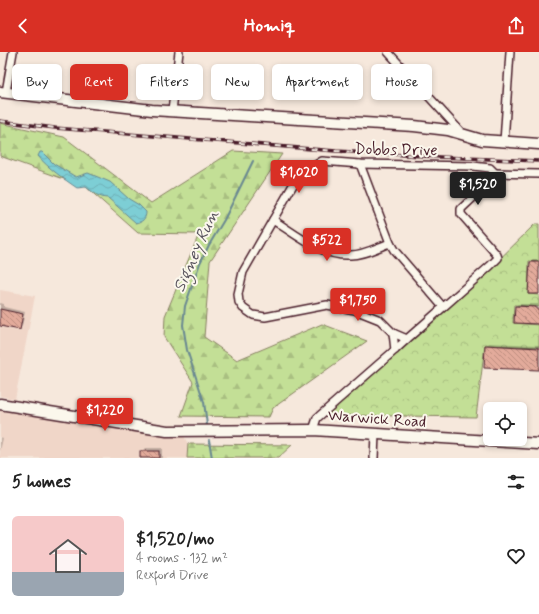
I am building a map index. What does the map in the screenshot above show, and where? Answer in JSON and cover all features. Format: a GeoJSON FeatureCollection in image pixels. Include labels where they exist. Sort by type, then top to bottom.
{"type":"FeatureCollection","features":[{"type":"Feature","properties":{"kind":"street"},"geometry":{"type":"LineString","coordinates":[[13,52],[3,92],[152,110],[436,128],[482,140],[539,144]]}},
{"type":"Feature","properties":{"kind":"street"},"geometry":{"type":"LineString","coordinates":[[172,111],[179,52]]}},
{"type":"Feature","properties":{"kind":"street"},"geometry":{"type":"LineString","coordinates":[[388,52],[463,134]]}},
{"type":"Feature","properties":{"kind":"street"},"geometry":{"type":"LineString","coordinates":[[504,142],[510,52]]}},
{"type":"Feature","properties":{"kind":"street"},"geometry":{"type":"LineString","coordinates":[[436,128],[442,124],[445,115]]}},
{"type":"Feature","properties":{"kind":"street","name":"Dobbs Drive"},"geometry":{"type":"LineString","coordinates":[[408,339],[393,333],[380,320],[355,310],[327,305],[264,317],[253,315],[243,308],[239,302],[238,294],[243,272],[293,185],[305,172],[322,161],[360,164],[473,166],[490,168],[494,172],[539,174]]}},
{"type":"Feature","properties":{"kind":"street"},"geometry":{"type":"LineString","coordinates":[[360,164],[394,250],[443,308]]}},
{"type":"Feature","properties":{"kind":"street"},"geometry":{"type":"LineString","coordinates":[[313,430],[317,418],[498,258],[461,214],[461,208],[495,178],[496,175],[494,172]]}},
{"type":"Feature","properties":{"kind":"street"},"geometry":{"type":"LineString","coordinates":[[273,220],[308,242],[335,255],[352,255],[390,243]]}},
{"type":"Feature","properties":{"kind":"street"},"geometry":{"type":"LineString","coordinates":[[393,333],[394,350]]}},
{"type":"Feature","properties":{"kind":"street","name":"Warwick Road"},"geometry":{"type":"LineString","coordinates":[[0,404],[167,430],[313,430],[539,444]]}},
{"type":"Feature","properties":{"kind":"street"},"geometry":{"type":"LineString","coordinates":[[374,458],[375,434]]}},
{"type":"Feature","properties":{"kind":"shaded area"},"geometry":{"type":"Polygon","coordinates":[[[0,290],[35,296],[15,399],[0,396],[0,290]]]}},
{"type":"Feature","properties":{"kind":"shaded area"},"geometry":{"type":"Polygon","coordinates":[[[0,404],[181,431],[188,444],[187,458],[0,458],[0,404]]]}},
{"type":"Feature","properties":{"kind":"green space"},"geometry":{"type":"Polygon","coordinates":[[[0,123],[64,137],[151,203],[233,151],[282,154],[210,261],[204,337],[237,360],[322,324],[367,341],[273,408],[269,417],[181,416],[193,382],[164,337],[165,316],[199,234],[138,233],[86,187],[0,156],[0,123]]]}},
{"type":"Feature","properties":{"kind":"green space"},"geometry":{"type":"Polygon","coordinates":[[[535,224],[539,224],[539,262],[529,261],[528,294],[539,295],[539,307],[514,305],[513,323],[539,325],[539,347],[485,345],[476,417],[326,415],[462,296],[535,224]]]}},
{"type":"Feature","properties":{"kind":"green space"},"geometry":{"type":"Polygon","coordinates":[[[188,444],[292,445],[278,458],[187,458],[188,444]]]}},
{"type":"Feature","properties":{"kind":"water"},"geometry":{"type":"Polygon","coordinates":[[[40,152],[42,152],[54,164],[76,177],[88,173],[110,182],[146,212],[144,218],[142,221],[136,223],[108,198],[99,196],[86,187],[77,188],[46,165],[38,156],[40,152]]]}},
{"type":"Feature","properties":{"kind":"building"},"geometry":{"type":"Polygon","coordinates":[[[530,262],[539,262],[539,294],[528,294],[530,262]]]}},
{"type":"Feature","properties":{"kind":"building"},"geometry":{"type":"Polygon","coordinates":[[[515,306],[536,307],[536,309],[539,309],[539,324],[514,323],[515,306]]]}},
{"type":"Feature","properties":{"kind":"building"},"geometry":{"type":"Polygon","coordinates":[[[0,309],[23,314],[20,330],[0,326],[0,309]]]}},
{"type":"Feature","properties":{"kind":"building"},"geometry":{"type":"Polygon","coordinates":[[[485,345],[539,348],[539,370],[484,368],[485,345]]]}},
{"type":"Feature","properties":{"kind":"building"},"geometry":{"type":"Polygon","coordinates":[[[140,451],[159,451],[159,458],[140,458],[140,451]]]}},
{"type":"Feature","properties":{"kind":"waterway","name":"Signey Run"},"geometry":{"type":"LineString","coordinates":[[207,425],[204,402],[187,350],[183,325],[185,306],[200,263],[224,220],[253,161]]}},
{"type":"Feature","properties":{"kind":"waterway","name":"Signey Run"},"geometry":{"type":"LineString","coordinates":[[209,440],[212,458]]}},
{"type":"Feature","properties":{"kind":"railway"},"geometry":{"type":"LineString","coordinates":[[0,121],[55,128],[336,151],[539,161]]}}]}
